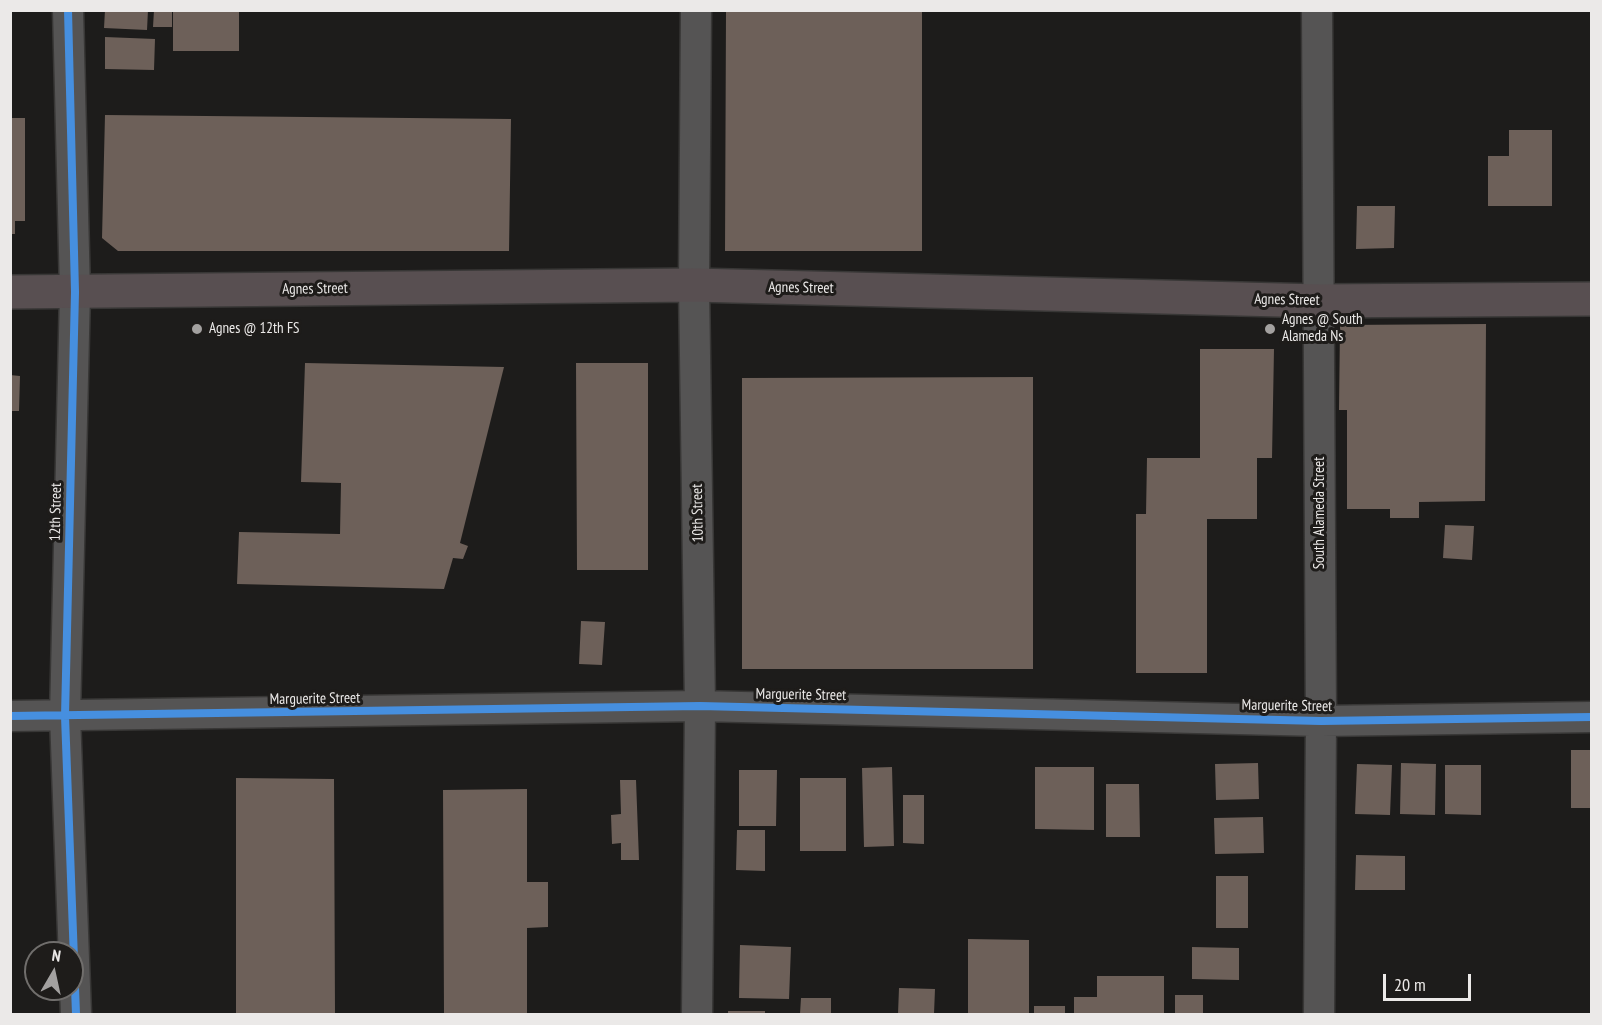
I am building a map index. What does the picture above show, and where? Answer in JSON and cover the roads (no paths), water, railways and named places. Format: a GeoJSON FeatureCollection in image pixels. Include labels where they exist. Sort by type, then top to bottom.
{"type":"FeatureCollection","features":[{"type":"Feature","properties":{"kind":"main road","name":"Agnes Street"},"geometry":{"type":"LineString","coordinates":[[10,292],[694,285],[1319,301],[1592,299]]}},
{"type":"Feature","properties":{"kind":"street","name":"12th Street"},"geometry":{"type":"LineString","coordinates":[[68,10],[75,292],[65,716],[76,1014]]}},
{"type":"Feature","properties":{"kind":"street","name":"10th Street"},"geometry":{"type":"LineString","coordinates":[[696,10],[694,285],[700,706],[697,1014]]}},
{"type":"Feature","properties":{"kind":"street","name":"South Alameda Street"},"geometry":{"type":"LineString","coordinates":[[1317,10],[1321,721],[1318,1014]]}},
{"type":"Feature","properties":{"kind":"street","name":"Marguerite Street"},"geometry":{"type":"LineString","coordinates":[[10,716],[700,706],[1321,721],[1592,717]]}},
{"type":"Feature","properties":{"kind":"place","name":"Agnes @ 12th FS"},"geometry":{"type":"Point","coordinates":[197,329]}},
{"type":"Feature","properties":{"kind":"place","name":"Agnes @ South Alameda Ns"},"geometry":{"type":"Point","coordinates":[1270,329]}}]}
